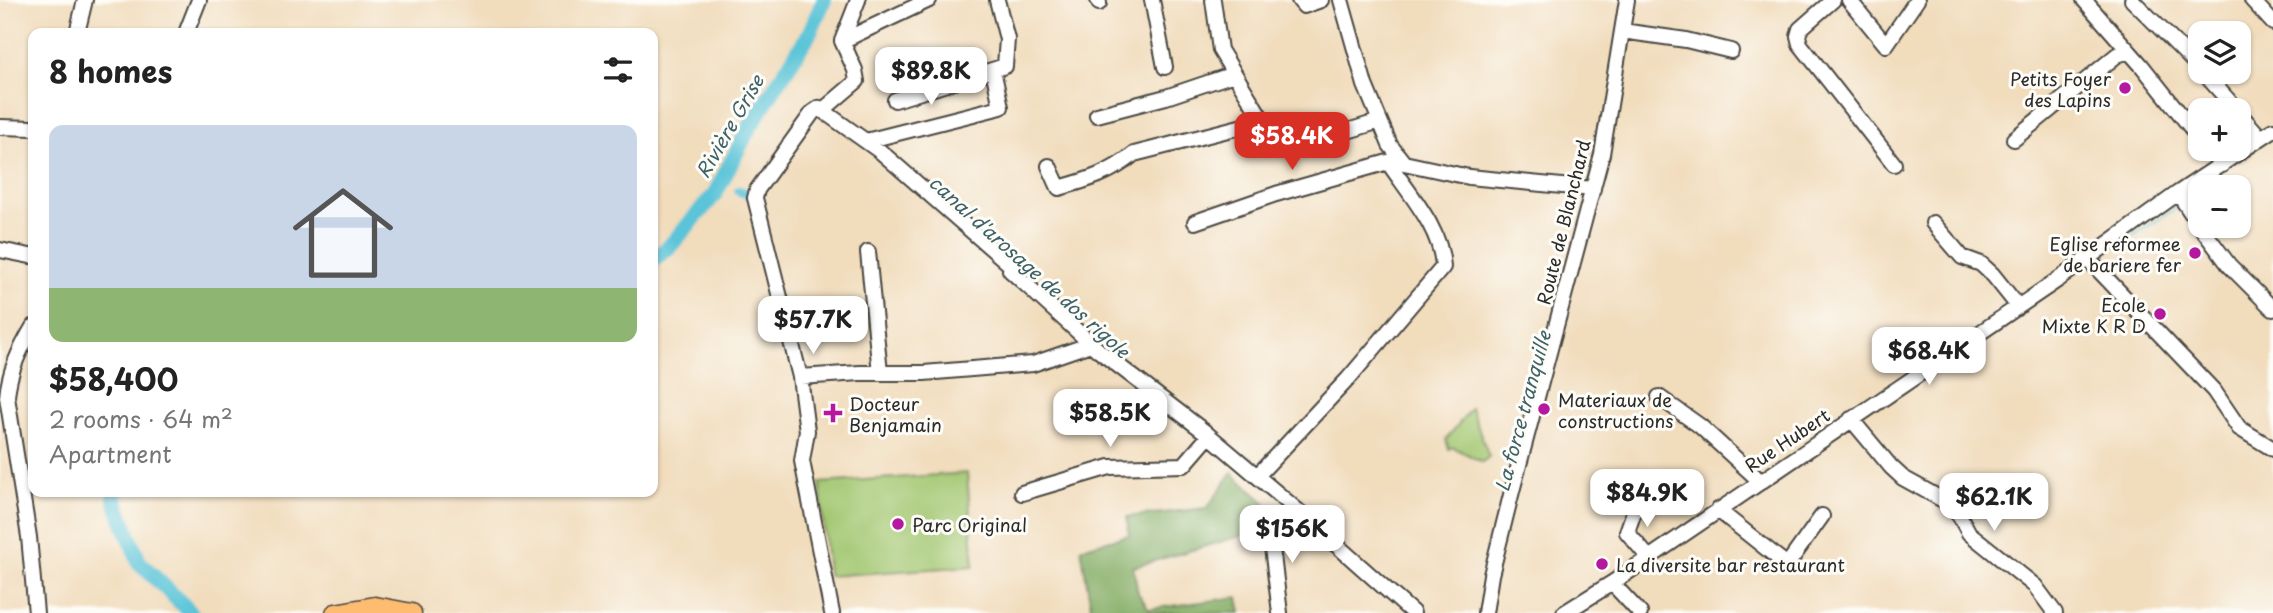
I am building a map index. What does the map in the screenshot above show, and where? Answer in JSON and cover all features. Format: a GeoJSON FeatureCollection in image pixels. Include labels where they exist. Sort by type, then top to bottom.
{"type":"FeatureCollection","features":[{"type":"Feature","properties":{"kind":"main road"},"geometry":{"type":"LineString","coordinates":[[335,613],[375,606],[412,613]]}},
{"type":"Feature","properties":{"kind":"street"},"geometry":{"type":"LineString","coordinates":[[78,28],[85,0]]}},
{"type":"Feature","properties":{"kind":"street"},"geometry":{"type":"LineString","coordinates":[[188,28],[199,0]]}},
{"type":"Feature","properties":{"kind":"street"},"geometry":{"type":"LineString","coordinates":[[832,613],[802,461],[807,431],[800,377],[755,198],[757,190],[818,111],[857,81],[842,41],[858,0]]}},
{"type":"Feature","properties":{"kind":"street"},"geometry":{"type":"LineString","coordinates":[[842,41],[929,0]]}},
{"type":"Feature","properties":{"kind":"street"},"geometry":{"type":"LineString","coordinates":[[895,100],[1005,66],[1007,38],[997,0]]}},
{"type":"Feature","properties":{"kind":"street"},"geometry":{"type":"LineString","coordinates":[[1152,0],[1165,67]]}},
{"type":"Feature","properties":{"kind":"street"},"geometry":{"type":"LineString","coordinates":[[1213,0],[1220,50],[1279,147],[1296,147],[1380,121]]}},
{"type":"Feature","properties":{"kind":"street"},"geometry":{"type":"LineString","coordinates":[[1299,0],[1304,6],[1321,0]]}},
{"type":"Feature","properties":{"kind":"street"},"geometry":{"type":"LineString","coordinates":[[1257,476],[1348,379],[1443,267],[1442,249],[1394,160],[1365,85],[1341,0]]}},
{"type":"Feature","properties":{"kind":"street","name":"Route de Blanchard"},"geometry":{"type":"LineString","coordinates":[[1485,613],[1491,575],[1512,491],[1602,154],[1627,0]]}},
{"type":"Feature","properties":{"kind":"street"},"geometry":{"type":"LineString","coordinates":[[1833,0],[1800,29],[1800,44],[1894,164]]}},
{"type":"Feature","properties":{"kind":"street"},"geometry":{"type":"LineString","coordinates":[[1849,0],[1886,45],[1917,0]]}},
{"type":"Feature","properties":{"kind":"street"},"geometry":{"type":"LineString","coordinates":[[2084,0],[2188,124]]}},
{"type":"Feature","properties":{"kind":"street"},"geometry":{"type":"LineString","coordinates":[[2132,0],[2188,57]]}},
{"type":"Feature","properties":{"kind":"street"},"geometry":{"type":"LineString","coordinates":[[2252,0],[2273,23]]}},
{"type":"Feature","properties":{"kind":"street"},"geometry":{"type":"LineString","coordinates":[[1622,32],[1686,40],[1731,51]]}},
{"type":"Feature","properties":{"kind":"street"},"geometry":{"type":"LineString","coordinates":[[2014,139],[2117,55],[2129,51]]}},
{"type":"Feature","properties":{"kind":"street"},"geometry":{"type":"LineString","coordinates":[[866,141],[1001,107],[993,70]]}},
{"type":"Feature","properties":{"kind":"street"},"geometry":{"type":"LineString","coordinates":[[1097,115],[1166,97],[1234,74]]}},
{"type":"Feature","properties":{"kind":"street"},"geometry":{"type":"LineString","coordinates":[[2214,84],[2226,98]]}},
{"type":"Feature","properties":{"kind":"street"},"geometry":{"type":"LineString","coordinates":[[818,111],[866,141],[1016,269],[1010,270],[1091,344],[1257,476],[1413,613]]}},
{"type":"Feature","properties":{"kind":"street"},"geometry":{"type":"LineString","coordinates":[[1049,166],[1059,188],[1096,178],[1119,166],[1133,154],[1263,121]]}},
{"type":"Feature","properties":{"kind":"street"},"geometry":{"type":"LineString","coordinates":[[2251,121],[2267,134]]}},
{"type":"Feature","properties":{"kind":"street"},"geometry":{"type":"LineString","coordinates":[[0,127],[28,128]]}},
{"type":"Feature","properties":{"kind":"street","name":"Rue Hubert"},"geometry":{"type":"LineString","coordinates":[[1564,613],[1649,558],[2267,134]]}},
{"type":"Feature","properties":{"kind":"street"},"geometry":{"type":"LineString","coordinates":[[1195,222],[1276,194],[1394,160],[1469,177],[1593,189]]}},
{"type":"Feature","properties":{"kind":"street"},"geometry":{"type":"LineString","coordinates":[[2218,161],[2222,165]]}},
{"type":"Feature","properties":{"kind":"street"},"geometry":{"type":"LineString","coordinates":[[2178,193],[2188,208]]}},
{"type":"Feature","properties":{"kind":"street"},"geometry":{"type":"LineString","coordinates":[[1933,223],[1962,257],[1981,264],[1993,275],[2017,305]]}},
{"type":"Feature","properties":{"kind":"street"},"geometry":{"type":"LineString","coordinates":[[2209,238],[2229,265],[2273,309]]}},
{"type":"Feature","properties":{"kind":"street"},"geometry":{"type":"LineString","coordinates":[[0,250],[28,259]]}},
{"type":"Feature","properties":{"kind":"street"},"geometry":{"type":"LineString","coordinates":[[868,252],[880,373]]}},
{"type":"Feature","properties":{"kind":"street"},"geometry":{"type":"LineString","coordinates":[[2087,258],[2214,391],[2239,428],[2273,450]]}},
{"type":"Feature","properties":{"kind":"street"},"geometry":{"type":"LineString","coordinates":[[28,335],[20,348],[8,383],[7,397],[29,537],[36,613]]}},
{"type":"Feature","properties":{"kind":"street"},"geometry":{"type":"LineString","coordinates":[[800,377],[924,373],[1033,364],[1091,344]]}},
{"type":"Feature","properties":{"kind":"street"},"geometry":{"type":"LineString","coordinates":[[1658,397],[1700,426],[1760,481]]}},
{"type":"Feature","properties":{"kind":"street"},"geometry":{"type":"LineString","coordinates":[[1851,419],[1891,467],[1942,500],[1959,515],[1969,533],[2035,586],[2055,613]]}},
{"type":"Feature","properties":{"kind":"street"},"geometry":{"type":"LineString","coordinates":[[1022,493],[1110,467],[1184,465],[1209,436]]}},
{"type":"Feature","properties":{"kind":"street"},"geometry":{"type":"LineString","coordinates":[[1637,503],[1627,532],[1649,558]]}},
{"type":"Feature","properties":{"kind":"street"},"geometry":{"type":"LineString","coordinates":[[1718,510],[1787,565],[1822,516]]}},
{"type":"Feature","properties":{"kind":"street"},"geometry":{"type":"LineString","coordinates":[[1280,613],[1270,531],[1309,520]]}},
{"type":"Feature","properties":{"kind":"street"},"geometry":{"type":"LineString","coordinates":[[1612,583],[1640,613]]}},
{"type":"Feature","properties":{"kind":"green space"},"geometry":{"type":"Polygon","coordinates":[[[1471,408],[1489,457],[1482,462],[1453,447],[1449,449],[1446,440],[1471,408]]]}},
{"type":"Feature","properties":{"kind":"green space","name":"Parc Original"},"geometry":{"type":"Polygon","coordinates":[[[967,473],[974,566],[828,576],[820,483],[967,473]]]}},
{"type":"Feature","properties":{"kind":"green space"},"geometry":{"type":"Polygon","coordinates":[[[1232,473],[1272,509],[1262,530],[1133,567],[1138,593],[1149,609],[1238,597],[1241,613],[1092,613],[1081,548],[1129,535],[1127,517],[1207,508],[1232,473]]]}},
{"type":"Feature","properties":{"kind":"waterway","name":"Rivière Grise"},"geometry":{"type":"LineString","coordinates":[[658,256],[670,246],[715,194],[749,128],[809,34],[824,0]]}},
{"type":"Feature","properties":{"kind":"waterway","name":"canal d'arosage de dos rigole"},"geometry":{"type":"LineString","coordinates":[[739,191],[749,194],[756,188]]}},
{"type":"Feature","properties":{"kind":"waterway"},"geometry":{"type":"LineString","coordinates":[[2113,248],[2178,207]]}},
{"type":"Feature","properties":{"kind":"waterway","name":"Rivière Grise"},"geometry":{"type":"LineString","coordinates":[[115,497],[139,562],[191,613]]}},
{"type":"Feature","properties":{"kind":"place","name":"Petits Foyer des Lapins"},"geometry":{"type":"Point","coordinates":[2125,88]}},
{"type":"Feature","properties":{"kind":"place","name":"Eglise reformee de bariere fer"},"geometry":{"type":"Point","coordinates":[2195,253]}},
{"type":"Feature","properties":{"kind":"place","name":"Ecole Mixte K R D"},"geometry":{"type":"Point","coordinates":[2160,314]}},
{"type":"Feature","properties":{"kind":"place","name":"Materiaux de constructions"},"geometry":{"type":"Point","coordinates":[1544,409]}},
{"type":"Feature","properties":{"kind":"place","name":"Docteur Benjamain"},"geometry":{"type":"Point","coordinates":[833,413]}},
{"type":"Feature","properties":{"kind":"place","name":"Parc Original"},"geometry":{"type":"Point","coordinates":[898,524]}},
{"type":"Feature","properties":{"kind":"place","name":"La diversite bar restaurant"},"geometry":{"type":"Point","coordinates":[1602,564]}},
{"type":"Feature","properties":{"kind":"water label","name":"La force tranquille"},"geometry":{"type":"Point","coordinates":[1522,411]}}]}
